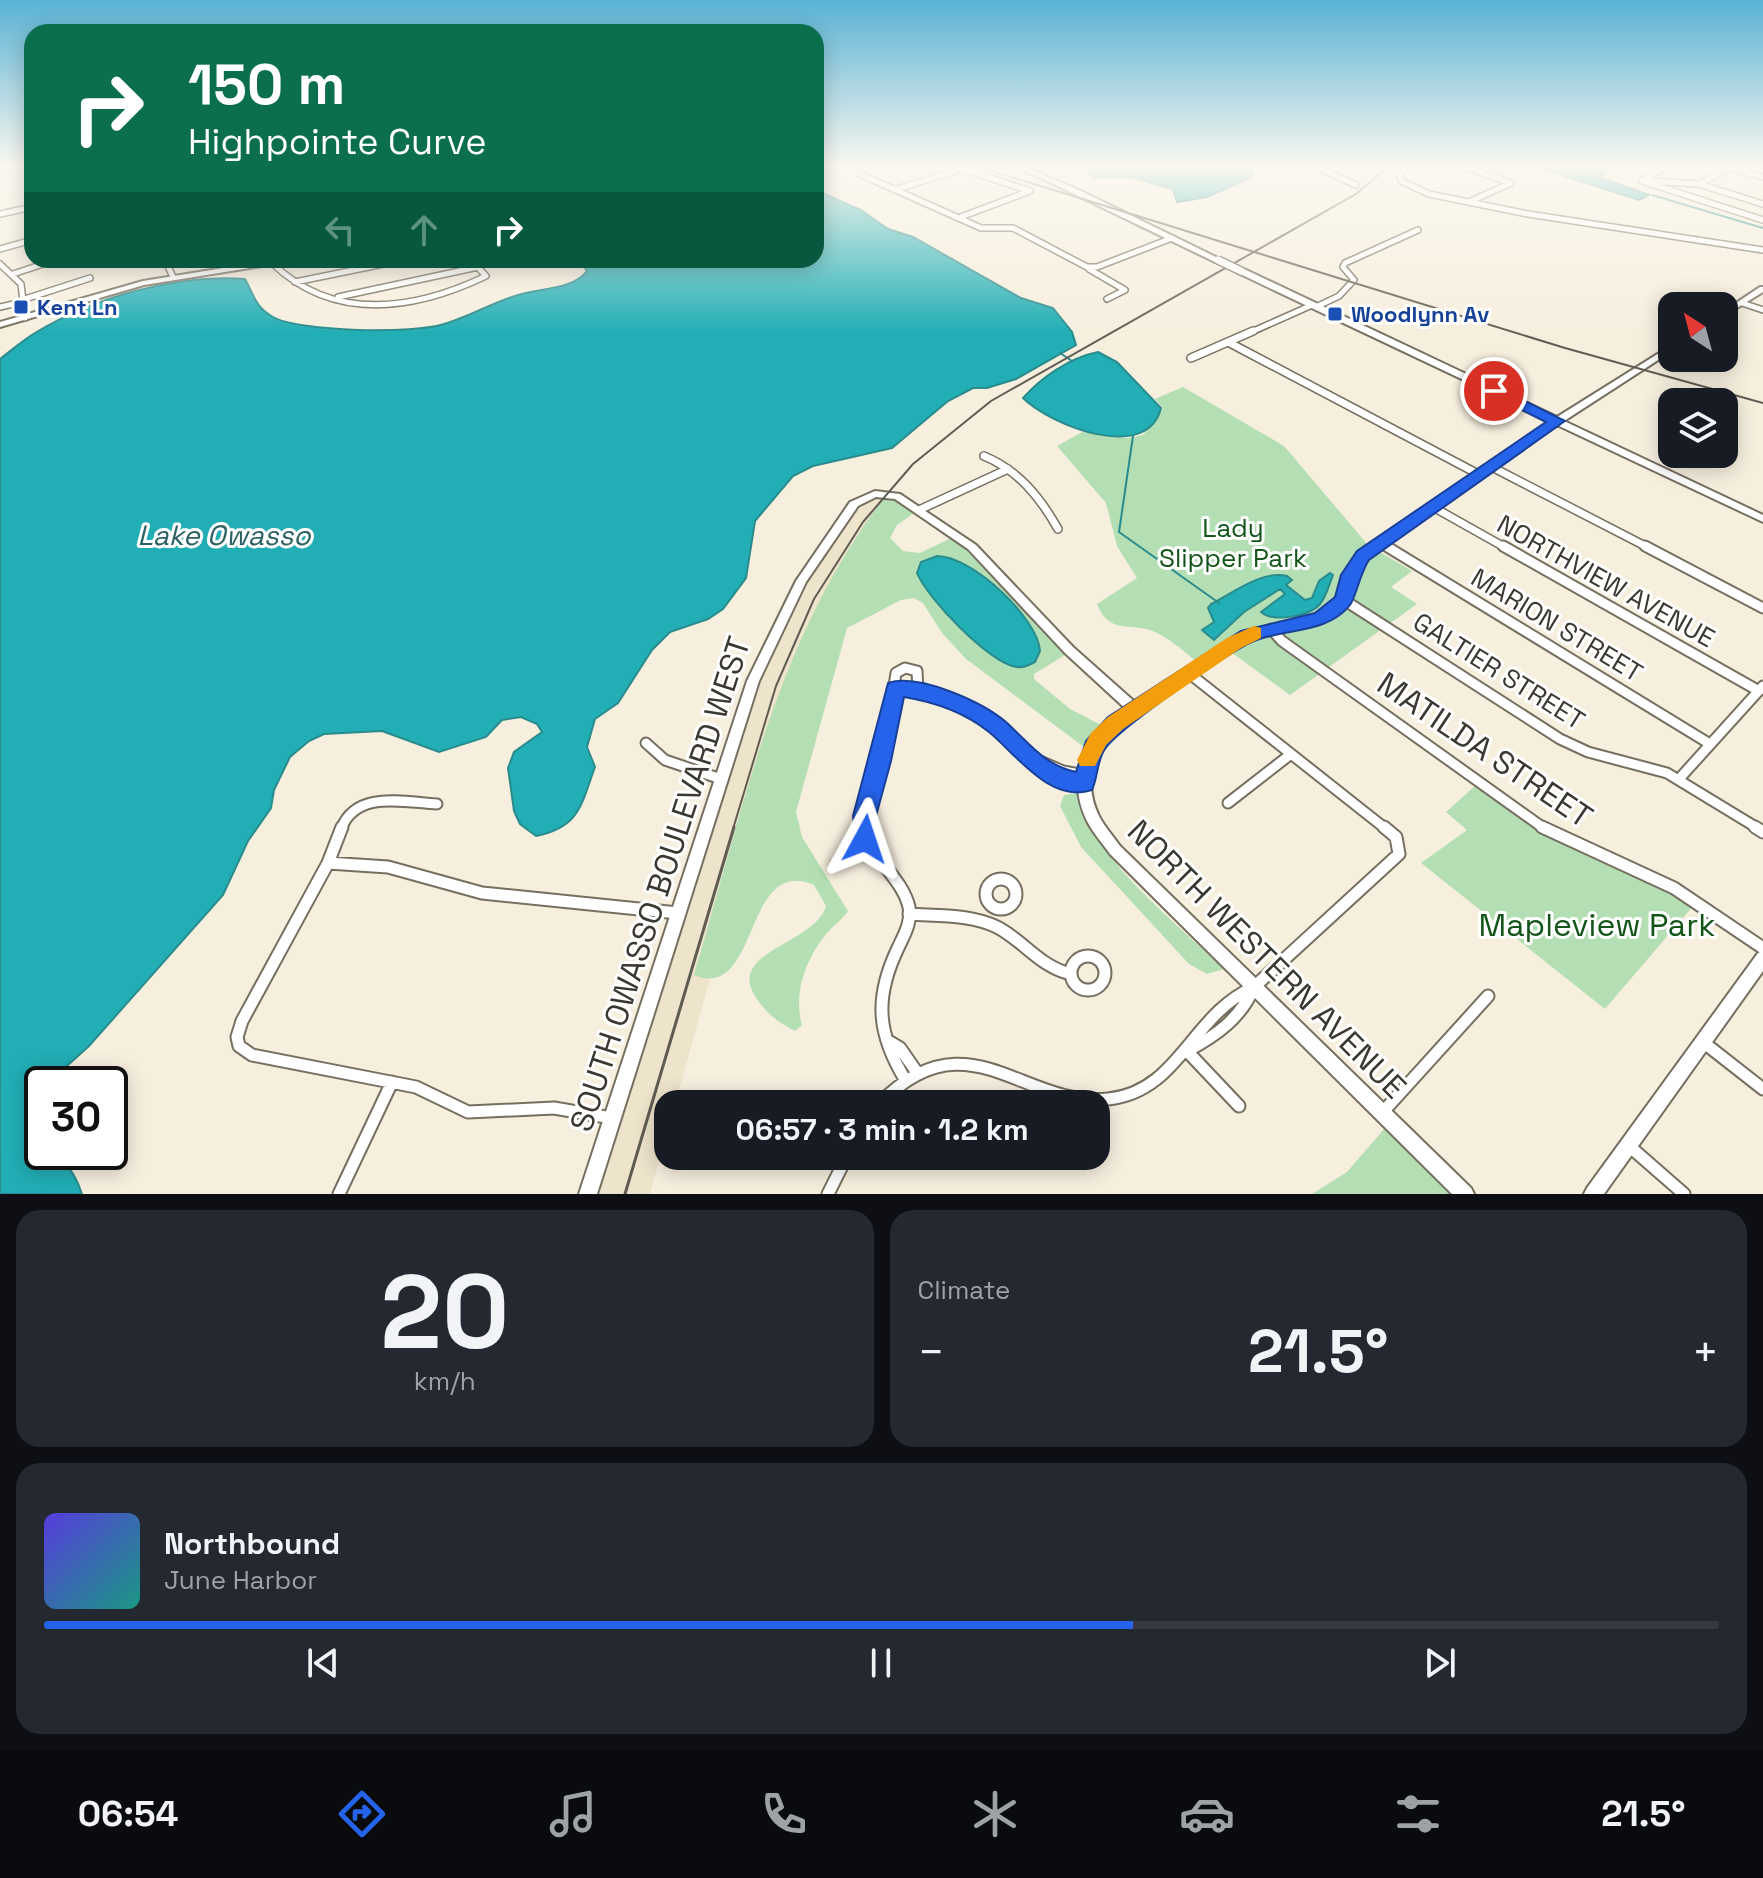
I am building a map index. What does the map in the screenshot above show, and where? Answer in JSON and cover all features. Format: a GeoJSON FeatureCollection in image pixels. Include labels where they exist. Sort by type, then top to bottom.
{"type":"FeatureCollection","features":[{"type":"Feature","properties":{"kind":"street"},"geometry":{"type":"LineString","coordinates":[[967,222],[981,228],[1013,228],[1125,290],[1107,299]]}},
{"type":"Feature","properties":{"kind":"street"},"geometry":{"type":"LineString","coordinates":[[1139,222],[1763,519]]}},
{"type":"Feature","properties":{"kind":"street"},"geometry":{"type":"LineString","coordinates":[[1589,222],[1763,250]]}},
{"type":"Feature","properties":{"kind":"street"},"geometry":{"type":"LineString","coordinates":[[1191,358],[1339,296],[1354,280],[1343,267],[1345,263],[1418,230]]}},
{"type":"Feature","properties":{"kind":"street"},"geometry":{"type":"LineString","coordinates":[[1089,268],[1172,238]]}},
{"type":"Feature","properties":{"kind":"street"},"geometry":{"type":"LineString","coordinates":[[0,249],[24,242]]}},
{"type":"Feature","properties":{"kind":"street"},"geometry":{"type":"LineString","coordinates":[[0,264],[21,284],[25,318]]}},
{"type":"Feature","properties":{"kind":"street"},"geometry":{"type":"LineString","coordinates":[[13,274],[31,268]]}},
{"type":"Feature","properties":{"kind":"street"},"geometry":{"type":"LineString","coordinates":[[169,268],[173,277]]}},
{"type":"Feature","properties":{"kind":"street"},"geometry":{"type":"LineString","coordinates":[[0,325],[132,285],[237,268]]}},
{"type":"Feature","properties":{"kind":"street"},"geometry":{"type":"LineString","coordinates":[[278,268],[295,282],[330,298],[385,305],[425,301],[486,276],[479,268]]}},
{"type":"Feature","properties":{"kind":"street"},"geometry":{"type":"LineString","coordinates":[[295,282],[364,268]]}},
{"type":"Feature","properties":{"kind":"street"},"geometry":{"type":"LineString","coordinates":[[330,298],[473,268]]}},
{"type":"Feature","properties":{"kind":"street"},"geometry":{"type":"LineString","coordinates":[[0,307],[90,278]]}},
{"type":"Feature","properties":{"kind":"street"},"geometry":{"type":"LineString","coordinates":[[1738,305],[1763,289]]}},
{"type":"Feature","properties":{"kind":"street"},"geometry":{"type":"LineString","coordinates":[[1742,303],[1763,310]]}},
{"type":"Feature","properties":{"kind":"street"},"geometry":{"type":"LineString","coordinates":[[1228,342],[1480,475]]}},
{"type":"Feature","properties":{"kind":"street"},"geometry":{"type":"LineString","coordinates":[[895,688],[948,699],[985,718],[1032,758],[1037,767],[1049,774],[1085,779],[1099,739],[1135,710],[1234,643],[1271,629],[1321,618],[1344,600],[1356,563],[1380,543],[1557,421],[1658,356]]}},
{"type":"Feature","properties":{"kind":"street"},"geometry":{"type":"LineString","coordinates":[[984,456],[1008,469],[1040,499],[1058,529]]}},
{"type":"Feature","properties":{"kind":"street"},"geometry":{"type":"LineString","coordinates":[[1492,467],[1763,608]]}},
{"type":"Feature","properties":{"kind":"street"},"geometry":{"type":"LineString","coordinates":[[1008,469],[919,510],[986,558],[1046,627],[1135,710]]}},
{"type":"Feature","properties":{"kind":"street","name":"SOUTH OWASSO BOULEVARD WEST"},"geometry":{"type":"LineString","coordinates":[[588,1194],[754,676],[801,581],[851,507],[868,496],[886,494],[899,497],[919,510]]}},
{"type":"Feature","properties":{"kind":"street","name":"NORTHVIEW AVENUE"},"geometry":{"type":"LineString","coordinates":[[1433,507],[1761,688]]}},
{"type":"Feature","properties":{"kind":"street","name":"MARION STREET"},"geometry":{"type":"LineString","coordinates":[[1380,543],[1710,744]]}},
{"type":"Feature","properties":{"kind":"street","name":"GALTIER STREET"},"geometry":{"type":"LineString","coordinates":[[1344,600],[1560,739],[1588,752],[1653,768],[1679,779],[1763,832]]}},
{"type":"Feature","properties":{"kind":"street","name":"MATILDA STREET"},"geometry":{"type":"LineString","coordinates":[[1271,629],[1282,641],[1547,831],[1674,888],[1763,948]]}},
{"type":"Feature","properties":{"kind":"street"},"geometry":{"type":"LineString","coordinates":[[906,1081],[890,1055],[890,1042],[880,1020],[880,992],[905,934],[909,914],[902,892],[863,832],[895,688],[895,674],[909,668],[920,675],[918,691]]}},
{"type":"Feature","properties":{"kind":"street"},"geometry":{"type":"LineString","coordinates":[[895,1090],[918,1074],[947,1066],[975,1065],[1003,1071],[1065,1096],[1104,1100],[1148,1087],[1187,1051],[1208,1041],[1249,1004],[1254,987],[1399,854],[1396,837],[1190,674]]}},
{"type":"Feature","properties":{"kind":"street"},"geometry":{"type":"LineString","coordinates":[[1679,779],[1761,688]]}},
{"type":"Feature","properties":{"kind":"street"},"geometry":{"type":"LineString","coordinates":[[646,743],[665,760],[721,779]]}},
{"type":"Feature","properties":{"kind":"street"},"geometry":{"type":"LineString","coordinates":[[1228,803],[1291,754]]}},
{"type":"Feature","properties":{"kind":"street","name":"NORTH WESTERN AVENUE"},"geometry":{"type":"LineString","coordinates":[[1085,779],[1092,817],[1108,842],[1465,1194]]}},
{"type":"Feature","properties":{"kind":"street"},"geometry":{"type":"LineString","coordinates":[[437,804],[372,801],[358,806],[343,821],[328,863],[242,1021],[237,1037],[239,1046],[252,1055],[416,1087],[468,1112],[554,1108],[612,1118]]}},
{"type":"Feature","properties":{"kind":"street"},"geometry":{"type":"LineString","coordinates":[[328,863],[388,867],[482,893],[678,913]]}},
{"type":"Feature","properties":{"kind":"street"},"geometry":{"type":"LineString","coordinates":[[991,924],[996,907]]}},
{"type":"Feature","properties":{"kind":"street"},"geometry":{"type":"LineString","coordinates":[[909,914],[991,924],[1047,966],[1071,974]]}},
{"type":"Feature","properties":{"kind":"street"},"geometry":{"type":"LineString","coordinates":[[1593,1194],[1763,958]]}},
{"type":"Feature","properties":{"kind":"street"},"geometry":{"type":"LineString","coordinates":[[1382,1113],[1488,996]]}},
{"type":"Feature","properties":{"kind":"street"},"geometry":{"type":"LineString","coordinates":[[890,1042],[900,1048],[918,1074]]}},
{"type":"Feature","properties":{"kind":"street"},"geometry":{"type":"LineString","coordinates":[[1703,1042],[1763,1089]]}},
{"type":"Feature","properties":{"kind":"street"},"geometry":{"type":"LineString","coordinates":[[1187,1051],[1239,1106]]}},
{"type":"Feature","properties":{"kind":"street"},"geometry":{"type":"LineString","coordinates":[[339,1194],[392,1082]]}},
{"type":"Feature","properties":{"kind":"street"},"geometry":{"type":"LineString","coordinates":[[1628,1145],[1684,1194]]}},
{"type":"Feature","properties":{"kind":"street"},"geometry":{"type":"LineString","coordinates":[[828,1194],[840,1170]]}},
{"type":"Feature","properties":{"kind":"shaded area"},"geometry":{"type":"Polygon","coordinates":[[[891,498],[781,726],[679,1090],[654,1090],[654,1170],[657,1170],[650,1194],[595,1194],[758,679],[797,595],[851,513],[870,499],[891,498]]]}},
{"type":"Feature","properties":{"kind":"green space","name":"Lady Slipper Park"},"geometry":{"type":"Polygon","coordinates":[[[1183,387],[1284,446],[1368,545],[1412,571],[1391,587],[1417,604],[1290,695],[1220,644],[1196,661],[1153,631],[1112,623],[1101,613],[1097,604],[1137,578],[1117,546],[1106,503],[1057,446],[1082,432],[1128,438],[1143,435],[1163,408],[1155,399],[1183,387]]]}},
{"type":"Feature","properties":{"kind":"green space"},"geometry":{"type":"Polygon","coordinates":[[[885,497],[896,500],[914,513],[897,525],[890,538],[903,551],[920,553],[951,538],[983,564],[1065,655],[1034,674],[1034,679],[1070,709],[1101,725],[1084,747],[966,659],[942,633],[923,603],[914,598],[901,600],[847,628],[796,812],[802,837],[848,911],[826,934],[807,965],[799,1001],[802,1025],[795,1031],[765,1009],[750,983],[752,970],[761,959],[818,919],[826,906],[814,885],[791,881],[775,890],[762,907],[731,968],[715,978],[694,975],[767,726],[816,608],[848,551],[885,497]],[[937,556],[924,560],[916,571],[922,583],[947,615],[982,646],[1015,665],[1028,666],[1040,647],[1025,619],[999,589],[952,559],[937,556]]]}},
{"type":"Feature","properties":{"kind":"green space","name":"Mapleview Park"},"geometry":{"type":"Polygon","coordinates":[[[1475,786],[1537,831],[1657,883],[1693,906],[1605,1009],[1421,863],[1467,830],[1446,812],[1475,786]]]}},
{"type":"Feature","properties":{"kind":"green space"},"geometry":{"type":"Polygon","coordinates":[[[1077,793],[1084,816],[1116,864],[1224,969],[1207,974],[1189,964],[1081,847],[1060,806],[1064,795],[1077,793]]]}},
{"type":"Feature","properties":{"kind":"green space"},"geometry":{"type":"Polygon","coordinates":[[[1385,1128],[1451,1194],[1312,1194],[1347,1172],[1385,1128]]]}},
{"type":"Feature","properties":{"kind":"water","name":"Lake Owasso"},"geometry":{"type":"Polygon","coordinates":[[[824,222],[878,222],[888,229],[913,237],[1021,298],[1053,308],[1072,332],[1076,345],[1016,379],[987,388],[973,388],[948,401],[892,448],[813,466],[793,476],[755,521],[746,578],[723,609],[708,619],[670,632],[652,650],[618,703],[595,719],[587,747],[595,767],[582,803],[562,827],[536,836],[520,824],[514,811],[508,768],[514,752],[542,732],[537,724],[521,717],[502,720],[486,737],[439,752],[382,731],[324,734],[309,741],[290,757],[274,790],[271,808],[248,841],[223,895],[89,1046],[67,1066],[24,1066],[24,1170],[70,1170],[82,1194],[0,1194],[0,359],[35,333],[83,309],[136,291],[191,280],[245,279],[262,309],[287,322],[384,330],[444,324],[509,298],[564,285],[587,271],[585,268],[824,268],[824,222]]]}},
{"type":"Feature","properties":{"kind":"water"},"geometry":{"type":"Polygon","coordinates":[[[1098,352],[1117,362],[1161,408],[1152,425],[1137,434],[1118,437],[1075,428],[1054,419],[1023,398],[1057,369],[1098,352]]]}},
{"type":"Feature","properties":{"kind":"water"},"geometry":{"type":"Polygon","coordinates":[[[937,556],[968,566],[1016,606],[1036,637],[1040,651],[1035,662],[1020,667],[1005,663],[976,643],[946,613],[917,573],[921,562],[937,556]]]}},
{"type":"Feature","properties":{"kind":"water"},"geometry":{"type":"Polygon","coordinates":[[[1330,573],[1333,575],[1324,597],[1308,612],[1291,617],[1274,617],[1261,612],[1285,594],[1280,589],[1244,612],[1214,640],[1202,630],[1214,622],[1208,608],[1211,604],[1258,579],[1287,576],[1292,580],[1286,585],[1305,600],[1312,598],[1319,581],[1330,573]]]}},
{"type":"Feature","properties":{"kind":"waterway"},"geometry":{"type":"LineString","coordinates":[[1742,222],[1763,228]]}},
{"type":"Feature","properties":{"kind":"waterway"},"geometry":{"type":"LineString","coordinates":[[1060,353],[1072,361]]}},
{"type":"Feature","properties":{"kind":"waterway"},"geometry":{"type":"LineString","coordinates":[[1133,436],[1119,532],[1219,603]]}},
{"type":"Feature","properties":{"kind":"railway"},"geometry":{"type":"LineString","coordinates":[[1156,222],[1254,252]]}},
{"type":"Feature","properties":{"kind":"railway"},"geometry":{"type":"LineString","coordinates":[[1254,252],[1307,222]]}},
{"type":"Feature","properties":{"kind":"railway"},"geometry":{"type":"LineString","coordinates":[[733,829],[776,686],[814,599],[863,522],[913,464],[991,401],[1254,252]]}},
{"type":"Feature","properties":{"kind":"railway"},"geometry":{"type":"LineString","coordinates":[[1254,252],[1565,348],[1763,403]]}},
{"type":"Feature","properties":{"kind":"railway"},"geometry":{"type":"LineString","coordinates":[[625,1194],[734,827]]}},
{"type":"Feature","properties":{"kind":"slow traffic"},"geometry":{"type":"LineString","coordinates":[[1088,760],[1093,747],[1108,729],[1234,643],[1254,633]]}},
{"type":"Feature","properties":{"kind":"place","name":"Kent Ln"},"geometry":{"type":"Point","coordinates":[21,307]}},
{"type":"Feature","properties":{"kind":"place","name":"Woodlynn Av"},"geometry":{"type":"Point","coordinates":[1335,314]}},
{"type":"Feature","properties":{"kind":"route"},"geometry":{"type":"LineString","coordinates":[[865,839],[864,816],[881,761],[895,688],[931,693],[963,706],[996,726],[1032,758],[1037,767],[1059,778],[1084,783],[1093,747],[1116,723],[1234,643],[1261,631],[1305,624],[1321,618],[1344,600],[1350,575],[1363,555],[1557,421],[1494,391]]}}]}
